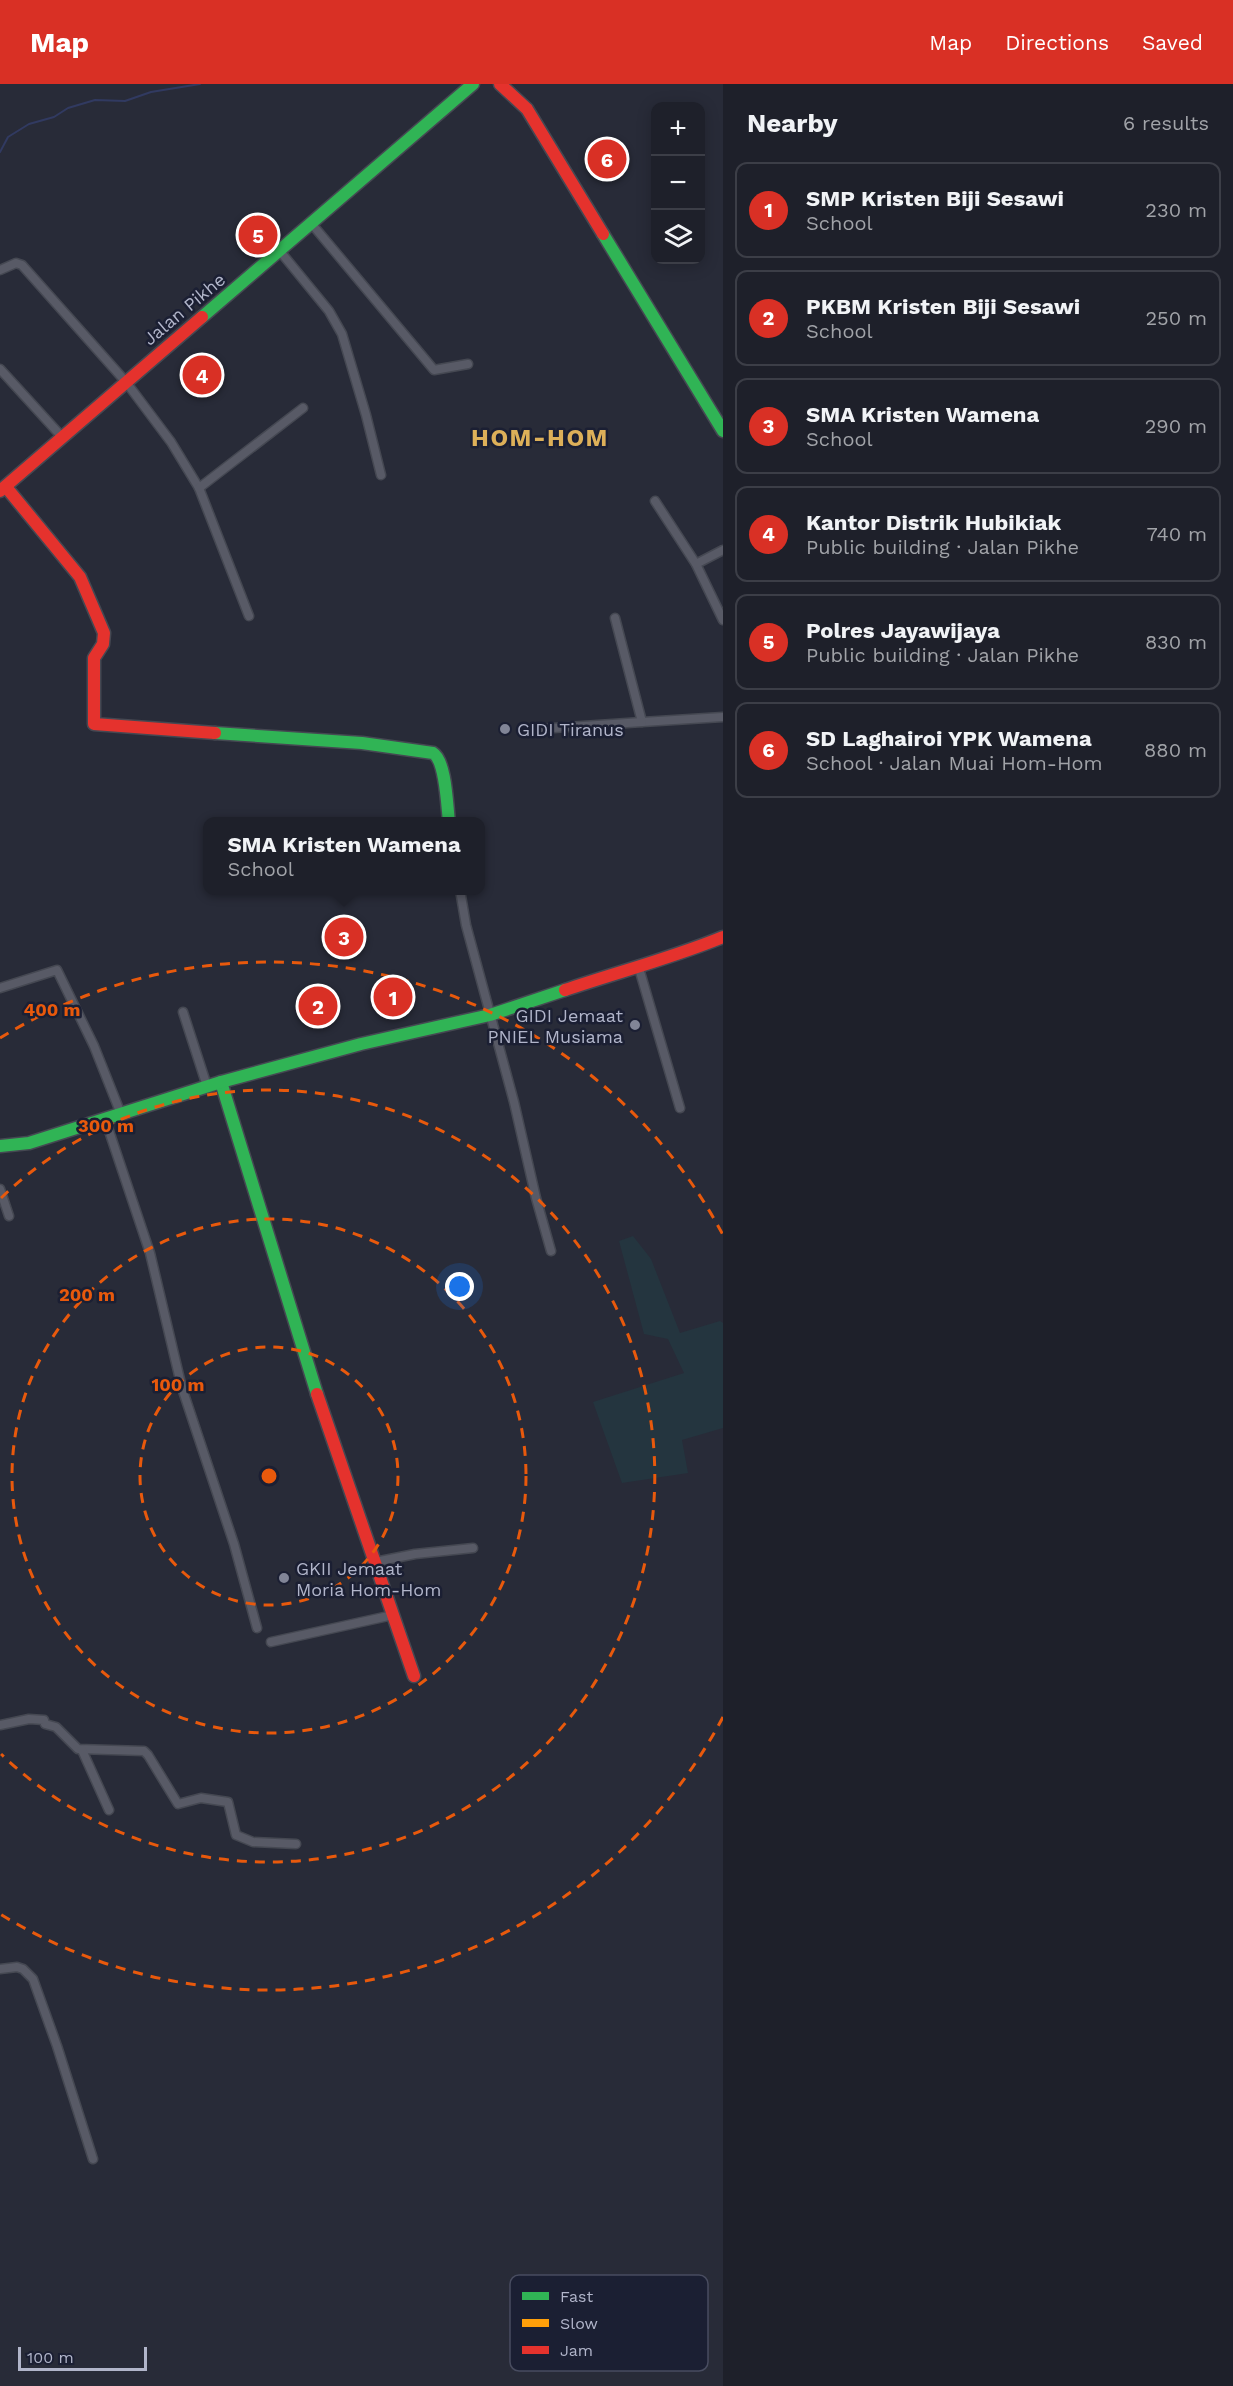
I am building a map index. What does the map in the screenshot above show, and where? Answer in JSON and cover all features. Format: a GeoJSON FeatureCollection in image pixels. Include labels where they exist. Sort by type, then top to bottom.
{"type":"FeatureCollection","features":[{"type":"Feature","properties":{"kind":"main road","name":"Jalan Pikhe"},"geometry":{"type":"LineString","coordinates":[[3,489],[473,84]]}},
{"type":"Feature","properties":{"kind":"main road"},"geometry":{"type":"LineString","coordinates":[[500,84],[527,109],[723,431]]}},
{"type":"Feature","properties":{"kind":"main road"},"geometry":{"type":"LineString","coordinates":[[3,489],[80,577],[104,633],[104,644],[94,658],[94,724],[362,743],[433,753],[437,755],[442,766],[448,817]]}},
{"type":"Feature","properties":{"kind":"main road"},"geometry":{"type":"LineString","coordinates":[[0,1146],[29,1143],[207,1086],[361,1044],[490,1015],[638,965],[686,952],[723,937]]}},
{"type":"Feature","properties":{"kind":"main road"},"geometry":{"type":"LineString","coordinates":[[221,1082],[301,1347],[414,1676]]}},
{"type":"Feature","properties":{"kind":"street"},"geometry":{"type":"LineString","coordinates":[[311,223],[434,370],[468,364]]}},
{"type":"Feature","properties":{"kind":"street"},"geometry":{"type":"LineString","coordinates":[[279,250],[329,311],[342,334],[381,475]]}},
{"type":"Feature","properties":{"kind":"street"},"geometry":{"type":"LineString","coordinates":[[0,270],[16,262],[22,265],[126,382],[171,442],[199,488],[249,616]]}},
{"type":"Feature","properties":{"kind":"street"},"geometry":{"type":"LineString","coordinates":[[0,369],[63,438]]}},
{"type":"Feature","properties":{"kind":"street"},"geometry":{"type":"LineString","coordinates":[[199,488],[303,408]]}},
{"type":"Feature","properties":{"kind":"street"},"geometry":{"type":"LineString","coordinates":[[655,501],[696,564],[723,620]]}},
{"type":"Feature","properties":{"kind":"street"},"geometry":{"type":"LineString","coordinates":[[696,564],[723,550]]}},
{"type":"Feature","properties":{"kind":"street"},"geometry":{"type":"LineString","coordinates":[[615,618],[642,722]]}},
{"type":"Feature","properties":{"kind":"street"},"geometry":{"type":"LineString","coordinates":[[524,730],[723,717]]}},
{"type":"Feature","properties":{"kind":"street"},"geometry":{"type":"LineString","coordinates":[[461,895],[466,925],[551,1251]]}},
{"type":"Feature","properties":{"kind":"street"},"geometry":{"type":"LineString","coordinates":[[638,965],[680,1108]]}},
{"type":"Feature","properties":{"kind":"street"},"geometry":{"type":"LineString","coordinates":[[0,988],[57,969],[94,1046],[121,1114]]}},
{"type":"Feature","properties":{"kind":"street"},"geometry":{"type":"LineString","coordinates":[[183,1012],[207,1086]]}},
{"type":"Feature","properties":{"kind":"street"},"geometry":{"type":"LineString","coordinates":[[105,1119],[150,1253],[182,1388],[234,1544],[257,1628]]}},
{"type":"Feature","properties":{"kind":"street"},"geometry":{"type":"LineString","coordinates":[[0,1189],[9,1216]]}},
{"type":"Feature","properties":{"kind":"street"},"geometry":{"type":"LineString","coordinates":[[375,1562],[415,1554],[473,1548]]}},
{"type":"Feature","properties":{"kind":"street"},"geometry":{"type":"LineString","coordinates":[[272,1642],[393,1615]]}},
{"type":"Feature","properties":{"kind":"street"},"geometry":{"type":"LineString","coordinates":[[0,1725],[29,1719],[44,1720],[45,1724],[56,1727],[70,1742],[82,1750],[109,1810]]}},
{"type":"Feature","properties":{"kind":"street"},"geometry":{"type":"LineString","coordinates":[[82,1750],[144,1751],[178,1804],[201,1798],[228,1802],[236,1836],[253,1842],[296,1844]]}},
{"type":"Feature","properties":{"kind":"street"},"geometry":{"type":"LineString","coordinates":[[0,1969],[17,1967],[23,1969],[33,1979],[93,2159]]}},
{"type":"Feature","properties":{"kind":"shaded area"},"geometry":{"type":"Polygon","coordinates":[[[633,1236],[651,1259],[680,1333],[720,1321],[723,1323],[723,1428],[682,1440],[688,1473],[622,1483],[593,1402],[684,1373],[668,1339],[644,1334],[619,1241],[633,1236]]]}},
{"type":"Feature","properties":{"kind":"waterway"},"geometry":{"type":"LineString","coordinates":[[0,152],[8,137],[29,124],[54,117],[68,108],[95,100],[125,101],[151,92],[200,84]]}},
{"type":"Feature","properties":{"kind":"traffic: fast"},"geometry":{"type":"LineString","coordinates":[[202,317],[473,84]]}},
{"type":"Feature","properties":{"kind":"traffic: fast"},"geometry":{"type":"LineString","coordinates":[[603,234],[723,431]]}},
{"type":"Feature","properties":{"kind":"traffic: fast"},"geometry":{"type":"LineString","coordinates":[[215,733],[362,743],[433,753],[441,765],[448,817]]}},
{"type":"Feature","properties":{"kind":"traffic: fast"},"geometry":{"type":"LineString","coordinates":[[0,1146],[29,1143],[221,1082],[361,1044],[490,1015],[565,990]]}},
{"type":"Feature","properties":{"kind":"traffic: fast"},"geometry":{"type":"LineString","coordinates":[[221,1082],[317,1394]]}},
{"type":"Feature","properties":{"kind":"traffic: jam"},"geometry":{"type":"LineString","coordinates":[[500,84],[527,109],[603,234]]}},
{"type":"Feature","properties":{"kind":"traffic: jam"},"geometry":{"type":"LineString","coordinates":[[0,491],[202,317]]}},
{"type":"Feature","properties":{"kind":"traffic: jam"},"geometry":{"type":"LineString","coordinates":[[6,487],[80,577],[104,633],[103,644],[94,658],[94,724],[215,733]]}},
{"type":"Feature","properties":{"kind":"traffic: jam"},"geometry":{"type":"LineString","coordinates":[[565,990],[723,937]]}},
{"type":"Feature","properties":{"kind":"traffic: jam"},"geometry":{"type":"LineString","coordinates":[[317,1394],[414,1676]]}},
{"type":"Feature","properties":{"kind":"place","name":"SD Laghairoi YPK Wamena"},"geometry":{"type":"Point","coordinates":[607,159]}},
{"type":"Feature","properties":{"kind":"place","name":"Polres Jayawijaya"},"geometry":{"type":"Point","coordinates":[258,235]}},
{"type":"Feature","properties":{"kind":"place","name":"Kantor Distrik Hubikiak"},"geometry":{"type":"Point","coordinates":[202,375]}},
{"type":"Feature","properties":{"kind":"place","name":"GIDI Tiranus"},"geometry":{"type":"Point","coordinates":[505,729]}},
{"type":"Feature","properties":{"kind":"place","name":"SMA Kristen Wamena"},"geometry":{"type":"Point","coordinates":[344,937]}},
{"type":"Feature","properties":{"kind":"place","name":"SMP Kristen Biji Sesawi"},"geometry":{"type":"Point","coordinates":[393,997]}},
{"type":"Feature","properties":{"kind":"place","name":"PKBM Kristen Biji Sesawi"},"geometry":{"type":"Point","coordinates":[318,1006]}},
{"type":"Feature","properties":{"kind":"place","name":"GIDI Jemaat PNIEL Musiama"},"geometry":{"type":"Point","coordinates":[635,1025]}},
{"type":"Feature","properties":{"kind":"place","name":"GKII Jemaat Moria Hom-Hom"},"geometry":{"type":"Point","coordinates":[284,1578]}},
{"type":"Feature","properties":{"kind":"district","name":"HOM-HOM"},"geometry":{"type":"Point","coordinates":[540,438]}}]}
